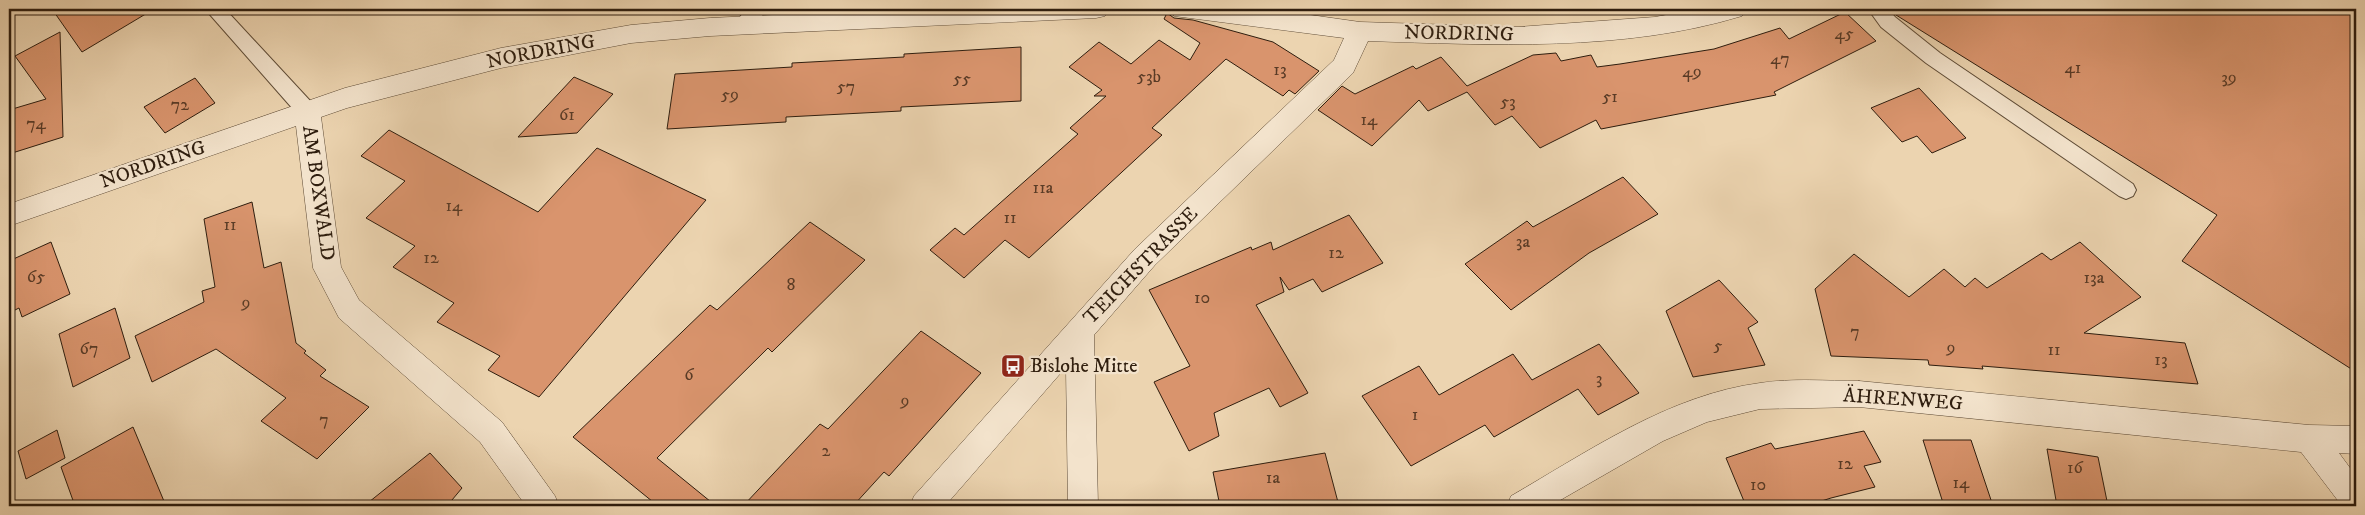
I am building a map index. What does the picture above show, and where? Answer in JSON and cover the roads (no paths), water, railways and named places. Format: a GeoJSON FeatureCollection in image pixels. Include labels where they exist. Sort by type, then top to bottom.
{"type":"FeatureCollection","features":[{"type":"Feature","properties":{"kind":"street","name":"NORDRING"},"geometry":{"type":"LineString","coordinates":[[9,215],[345,98],[501,58],[632,34],[750,17],[1096,9]]}},
{"type":"Feature","properties":{"kind":"street","name":"NORDRING"},"geometry":{"type":"LineString","coordinates":[[1183,9],[1211,10],[1360,31],[1518,36],[1655,26],[1710,16],[1733,9]]}},
{"type":"Feature","properties":{"kind":"street","name":"TEICHSTRASSE"},"geometry":{"type":"LineString","coordinates":[[925,506],[1080,329],[1145,258],[1344,66],[1360,31]]}},
{"type":"Feature","properties":{"kind":"street","name":"AM BOXWALD"},"geometry":{"type":"LineString","coordinates":[[307,112],[327,268],[349,309],[491,432],[544,506]]}},
{"type":"Feature","properties":{"kind":"street"},"geometry":{"type":"LineString","coordinates":[[1080,329],[1084,506]]}},
{"type":"Feature","properties":{"kind":"street","name":"ÄHRENWEG"},"geometry":{"type":"LineString","coordinates":[[1522,506],[1652,431],[1705,409],[1760,396],[1859,394],[2309,439],[2356,440]]}},
{"type":"Feature","properties":{"kind":"street"},"geometry":{"type":"LineString","coordinates":[[2309,439],[2356,500]]}},
{"type":"Feature","properties":{"kind":"lane","name":"AM BOXWALD"},"geometry":{"type":"LineString","coordinates":[[214,9],[307,112]]}},
{"type":"Feature","properties":{"kind":"lane"},"geometry":{"type":"LineString","coordinates":[[1877,9],[1888,22],[1933,58],[2126,190]]}},
{"type":"Feature","properties":{"kind":"place","name":"Bislohe Mitte"},"geometry":{"type":"Point","coordinates":[1013,366]}}]}
